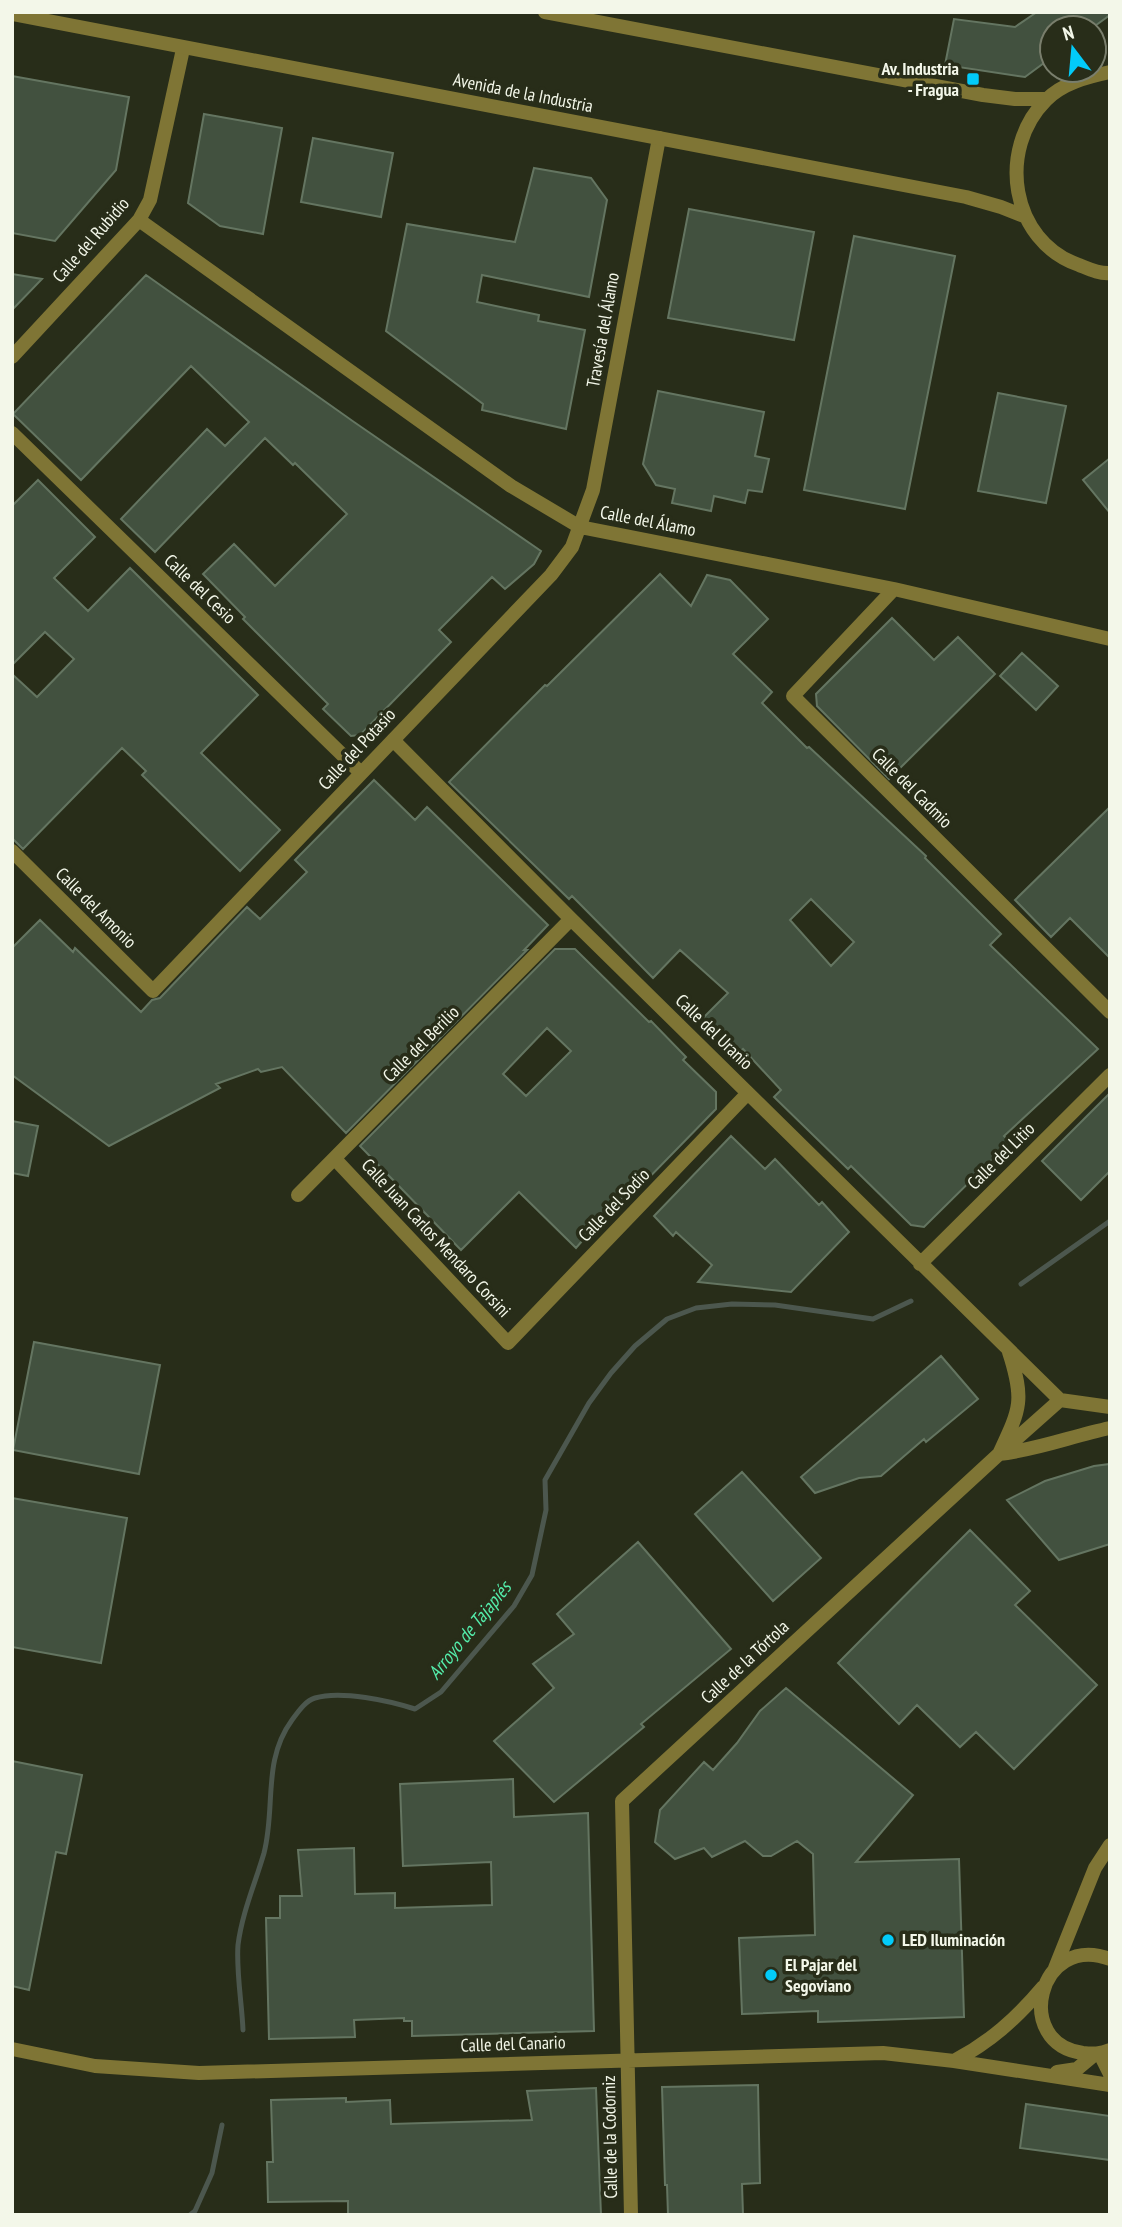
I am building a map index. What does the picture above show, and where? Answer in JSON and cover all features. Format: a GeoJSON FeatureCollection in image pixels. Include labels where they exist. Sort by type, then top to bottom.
{"type":"FeatureCollection","features":[{"type":"Feature","properties":{"kind":"street"},"geometry":{"type":"LineString","coordinates":[[545,12],[984,95],[1047,99]]}},
{"type":"Feature","properties":{"kind":"street","name":"Avenida de la Industria"},"geometry":{"type":"LineString","coordinates":[[12,14],[183,49],[966,197],[1024,216]]}},
{"type":"Feature","properties":{"kind":"street","name":"Calle del Rubidio"},"geometry":{"type":"LineString","coordinates":[[12,357],[139,220],[150,200],[183,49]]}},
{"type":"Feature","properties":{"kind":"street"},"geometry":{"type":"LineString","coordinates":[[1110,72],[1076,80],[1047,99],[1028,124],[1017,154],[1016,186],[1024,216],[1044,244],[1066,261],[1110,273]]}},
{"type":"Feature","properties":{"kind":"street","name":"Travesía del Álamo"},"geometry":{"type":"LineString","coordinates":[[580,527],[593,490],[659,138]]}},
{"type":"Feature","properties":{"kind":"street","name":"Calle del Álamo"},"geometry":{"type":"LineString","coordinates":[[139,220],[500,478],[580,527],[894,589],[1110,639]]}},
{"type":"Feature","properties":{"kind":"street","name":"Calle del Cesio"},"geometry":{"type":"LineString","coordinates":[[12,433],[361,773]]}},
{"type":"Feature","properties":{"kind":"street","name":"Calle del Potasio"},"geometry":{"type":"LineString","coordinates":[[153,991],[551,575],[572,547],[580,527]]}},
{"type":"Feature","properties":{"kind":"street","name":"Calle del Cadmio"},"geometry":{"type":"LineString","coordinates":[[894,589],[793,696],[1110,1012]]}},
{"type":"Feature","properties":{"kind":"street","name":"Calle del Uranio"},"geometry":{"type":"LineString","coordinates":[[393,740],[1060,1400]]}},
{"type":"Feature","properties":{"kind":"street","name":"Calle del Amonio"},"geometry":{"type":"LineString","coordinates":[[12,851],[153,991]]}},
{"type":"Feature","properties":{"kind":"street","name":"Calle del Berilio"},"geometry":{"type":"LineString","coordinates":[[298,1195],[571,919]]}},
{"type":"Feature","properties":{"kind":"street","name":"Calle del Litio"},"geometry":{"type":"LineString","coordinates":[[920,1264],[1110,1075]]}},
{"type":"Feature","properties":{"kind":"street","name":"Calle del Sodio"},"geometry":{"type":"LineString","coordinates":[[508,1343],[748,1093]]}},
{"type":"Feature","properties":{"kind":"street","name":"Calle Juan Carlos Mendaro Corsini"},"geometry":{"type":"LineString","coordinates":[[335,1159],[508,1343]]}},
{"type":"Feature","properties":{"kind":"street"},"geometry":{"type":"LineString","coordinates":[[1008,1351],[1018,1379],[1020,1403],[999,1454],[1024,1451],[1110,1428]]}},
{"type":"Feature","properties":{"kind":"street"},"geometry":{"type":"LineString","coordinates":[[1060,1400],[1110,1407]]}},
{"type":"Feature","properties":{"kind":"street","name":"Calle de la Tórtola"},"geometry":{"type":"LineString","coordinates":[[628,2059],[622,1801],[1060,1400]]}},
{"type":"Feature","properties":{"kind":"street"},"geometry":{"type":"LineString","coordinates":[[954,2061],[979,2048],[1002,2031],[1043,1986],[1055,1968],[1095,1868],[1110,1844]]}},
{"type":"Feature","properties":{"kind":"street"},"geometry":{"type":"LineString","coordinates":[[1055,1968],[1068,1959],[1084,1955],[1100,1955],[1110,1959]]}},
{"type":"Feature","properties":{"kind":"street"},"geometry":{"type":"LineString","coordinates":[[1043,1986],[1040,2002],[1042,2018],[1048,2032],[1059,2044],[1073,2052],[1102,2053],[1110,2074]]}},
{"type":"Feature","properties":{"kind":"street","name":"Calle del Canario"},"geometry":{"type":"LineString","coordinates":[[12,2049],[95,2066],[199,2073],[883,2053],[1110,2085]]}},
{"type":"Feature","properties":{"kind":"street","name":"Calle del Canario"},"geometry":{"type":"LineString","coordinates":[[1017,2070],[1063,2073],[1077,2069],[1102,2053]]}},
{"type":"Feature","properties":{"kind":"street","name":"Calle de la Codorniz"},"geometry":{"type":"LineString","coordinates":[[628,2059],[631,2215]]}},
{"type":"Feature","properties":{"kind":"building"},"geometry":{"type":"Polygon","coordinates":[[[1037,12],[1110,12],[1108,16],[1108,14],[1038,14],[1038,67],[1025,77],[945,65],[954,19],[1015,27],[1037,12]]]}},
{"type":"Feature","properties":{"kind":"building"},"geometry":{"type":"Polygon","coordinates":[[[12,76],[129,97],[116,170],[55,241],[12,233],[12,76]]]}},
{"type":"Feature","properties":{"kind":"building"},"geometry":{"type":"Polygon","coordinates":[[[204,114],[282,128],[263,234],[220,226],[188,203],[204,114]]]}},
{"type":"Feature","properties":{"kind":"building"},"geometry":{"type":"Polygon","coordinates":[[[313,138],[393,153],[381,217],[301,202],[313,138]]]}},
{"type":"Feature","properties":{"kind":"building"},"geometry":{"type":"Polygon","coordinates":[[[534,168],[591,178],[607,200],[589,297],[482,275],[477,302],[539,315],[538,321],[585,330],[566,429],[482,410],[483,404],[386,331],[407,224],[515,242],[534,168]]]}},
{"type":"Feature","properties":{"kind":"building"},"geometry":{"type":"Polygon","coordinates":[[[689,209],[814,232],[794,340],[668,318],[689,209]]]}},
{"type":"Feature","properties":{"kind":"building"},"geometry":{"type":"Polygon","coordinates":[[[854,236],[955,256],[905,509],[804,490],[854,236]]]}},
{"type":"Feature","properties":{"kind":"building"},"geometry":{"type":"Polygon","coordinates":[[[12,274],[42,279],[12,310],[12,274]]]}},
{"type":"Feature","properties":{"kind":"building"},"geometry":{"type":"Polygon","coordinates":[[[146,275],[541,551],[534,564],[505,589],[492,577],[439,630],[451,642],[360,735],[351,736],[323,709],[328,704],[243,619],[245,617],[203,574],[234,544],[275,586],[347,514],[295,463],[293,465],[265,438],[155,552],[121,519],[207,429],[225,446],[249,422],[191,366],[81,480],[13,414],[146,275]]]}},
{"type":"Feature","properties":{"kind":"building"},"geometry":{"type":"Polygon","coordinates":[[[658,391],[764,412],[755,456],[769,459],[762,492],[748,490],[745,503],[714,496],[711,511],[672,503],[675,489],[656,485],[643,464],[658,391]]]}},
{"type":"Feature","properties":{"kind":"building"},"geometry":{"type":"Polygon","coordinates":[[[998,393],[1066,406],[1046,503],[978,491],[998,393]]]}},
{"type":"Feature","properties":{"kind":"building"},"geometry":{"type":"Polygon","coordinates":[[[1110,458],[1110,513],[1083,480],[1110,458]]]}},
{"type":"Feature","properties":{"kind":"building"},"geometry":{"type":"Polygon","coordinates":[[[38,480],[95,537],[54,578],[88,611],[130,568],[258,695],[201,753],[280,830],[240,871],[142,775],[146,771],[122,748],[23,849],[12,838],[12,674],[37,697],[74,659],[45,632],[12,665],[12,506],[38,480]]]}},
{"type":"Feature","properties":{"kind":"building"},"geometry":{"type":"Polygon","coordinates":[[[660,574],[691,606],[707,575],[730,580],[768,619],[733,654],[772,692],[762,703],[807,748],[926,856],[925,858],[1001,934],[990,945],[1098,1049],[1004,1136],[1010,1142],[924,1227],[911,1225],[851,1166],[848,1169],[774,1097],[781,1090],[743,1049],[734,1057],[699,1022],[728,993],[680,950],[653,978],[572,896],[569,899],[449,782],[545,685],[547,686],[660,574]],[[811,899],[790,920],[831,966],[854,942],[811,899]]]}},
{"type":"Feature","properties":{"kind":"building"},"geometry":{"type":"Polygon","coordinates":[[[892,618],[934,660],[958,637],[995,674],[889,779],[817,706],[816,694],[892,618]]]}},
{"type":"Feature","properties":{"kind":"building"},"geometry":{"type":"Polygon","coordinates":[[[1022,653],[1058,686],[1036,710],[1000,676],[1022,653]]]}},
{"type":"Feature","properties":{"kind":"building"},"geometry":{"type":"Polygon","coordinates":[[[374,780],[415,820],[427,807],[548,925],[524,950],[527,950],[346,1133],[282,1067],[261,1072],[258,1069],[216,1084],[220,1088],[109,1146],[12,1075],[12,948],[40,920],[73,952],[75,948],[141,1012],[152,1000],[160,998],[247,907],[260,919],[307,872],[295,860],[374,780]]]}},
{"type":"Feature","properties":{"kind":"building"},"geometry":{"type":"Polygon","coordinates":[[[1110,807],[1110,958],[1070,918],[1051,937],[1015,900],[1110,807]]]}},
{"type":"Feature","properties":{"kind":"building"},"geometry":{"type":"Polygon","coordinates":[[[555,949],[575,949],[649,1022],[651,1021],[686,1057],[683,1060],[716,1092],[716,1109],[635,1192],[632,1190],[603,1217],[576,1248],[519,1192],[461,1250],[360,1146],[555,949]],[[547,1028],[503,1074],[526,1096],[571,1051],[547,1028]]]}},
{"type":"Feature","properties":{"kind":"building"},"geometry":{"type":"Polygon","coordinates":[[[1110,1093],[1110,1171],[1081,1200],[1042,1161],[1110,1093]]]}},
{"type":"Feature","properties":{"kind":"building"},"geometry":{"type":"Polygon","coordinates":[[[12,1121],[38,1126],[28,1176],[12,1173],[12,1121]]]}},
{"type":"Feature","properties":{"kind":"building"},"geometry":{"type":"Polygon","coordinates":[[[731,1136],[765,1169],[775,1159],[819,1205],[822,1202],[849,1232],[791,1292],[698,1282],[712,1265],[676,1232],[673,1236],[654,1216],[731,1136]]]}},
{"type":"Feature","properties":{"kind":"building"},"geometry":{"type":"Polygon","coordinates":[[[34,1342],[160,1365],[139,1474],[13,1450],[34,1342]]]}},
{"type":"Feature","properties":{"kind":"building"},"geometry":{"type":"Polygon","coordinates":[[[941,1356],[978,1399],[926,1442],[924,1439],[881,1476],[859,1478],[815,1493],[801,1477],[941,1356]]]}},
{"type":"Feature","properties":{"kind":"building"},"geometry":{"type":"Polygon","coordinates":[[[1110,1464],[1110,1544],[1059,1560],[1007,1500],[1045,1481],[1094,1466],[1110,1464]]]}},
{"type":"Feature","properties":{"kind":"building"},"geometry":{"type":"Polygon","coordinates":[[[742,1472],[821,1558],[773,1601],[695,1514],[742,1472]]]}},
{"type":"Feature","properties":{"kind":"building"},"geometry":{"type":"Polygon","coordinates":[[[12,1498],[127,1518],[101,1663],[12,1647],[12,1498]]]}},
{"type":"Feature","properties":{"kind":"building"},"geometry":{"type":"Polygon","coordinates":[[[970,1530],[1030,1591],[1015,1605],[1097,1685],[1014,1769],[976,1732],[960,1747],[917,1705],[899,1724],[838,1663],[970,1530]]]}},
{"type":"Feature","properties":{"kind":"building"},"geometry":{"type":"Polygon","coordinates":[[[638,1542],[731,1649],[641,1724],[644,1727],[554,1802],[494,1741],[554,1688],[533,1664],[574,1634],[557,1614],[638,1542]]]}},
{"type":"Feature","properties":{"kind":"building"},"geometry":{"type":"Polygon","coordinates":[[[786,1688],[913,1795],[856,1862],[959,1859],[964,2017],[818,2022],[818,2011],[742,2014],[739,1938],[815,1935],[813,1854],[797,1841],[771,1856],[763,1856],[745,1841],[712,1857],[704,1848],[675,1859],[655,1842],[660,1810],[704,1762],[713,1770],[760,1711],[786,1688]]]}},
{"type":"Feature","properties":{"kind":"building"},"geometry":{"type":"Polygon","coordinates":[[[12,1761],[82,1775],[66,1854],[56,1852],[29,1990],[12,1986],[12,1761]]]}},
{"type":"Feature","properties":{"kind":"building"},"geometry":{"type":"Polygon","coordinates":[[[513,1779],[514,1817],[588,1813],[594,2031],[412,2036],[412,2021],[404,2021],[404,2018],[354,2020],[355,2037],[269,2039],[266,1918],[280,1918],[280,1896],[302,1896],[298,1850],[354,1848],[355,1894],[395,1893],[395,1908],[492,1905],[491,1862],[403,1866],[400,1784],[513,1779]]]}},
{"type":"Feature","properties":{"kind":"building"},"geometry":{"type":"Polygon","coordinates":[[[758,2085],[760,2183],[742,2184],[743,2215],[668,2215],[662,2087],[758,2085]]]}},
{"type":"Feature","properties":{"kind":"building"},"geometry":{"type":"Polygon","coordinates":[[[596,2088],[601,2215],[348,2215],[348,2201],[268,2202],[267,2162],[273,2162],[271,2100],[390,2100],[391,2124],[532,2120],[527,2091],[596,2088]]]}},
{"type":"Feature","properties":{"kind":"building"},"geometry":{"type":"Polygon","coordinates":[[[1026,2104],[1110,2116],[1110,2160],[1020,2148],[1026,2104]]]}},
{"type":"Feature","properties":{"kind":"waterway","name":"Arroyo de Tajapiés"},"geometry":{"type":"LineString","coordinates":[[1021,1284],[1110,1221]]}},
{"type":"Feature","properties":{"kind":"waterway","name":"Arroyo de Tajapiés"},"geometry":{"type":"LineString","coordinates":[[243,2030],[238,1966],[240,1933],[264,1853],[277,1752],[283,1736],[302,1707],[315,1698],[338,1695],[379,1700],[415,1709],[441,1692],[514,1606],[532,1575],[546,1510],[545,1480],[589,1403],[635,1346],[667,1319],[696,1308],[732,1304],[775,1305],[873,1319],[911,1301]]}},
{"type":"Feature","properties":{"kind":"waterway","name":"Arroyo de Tajapiés"},"geometry":{"type":"LineString","coordinates":[[190,2215],[195,2211],[212,2173],[222,2125]]}},
{"type":"Feature","properties":{"kind":"place","name":"Av. Industria - Fragua"},"geometry":{"type":"Point","coordinates":[973,79]}},
{"type":"Feature","properties":{"kind":"place","name":"LED Iluminación"},"geometry":{"type":"Point","coordinates":[888,1940]}},
{"type":"Feature","properties":{"kind":"place","name":"El Pajar del Segoviano"},"geometry":{"type":"Point","coordinates":[771,1975]}}]}
